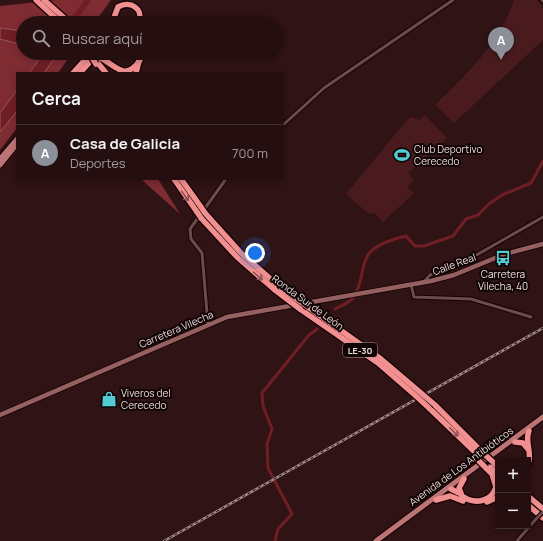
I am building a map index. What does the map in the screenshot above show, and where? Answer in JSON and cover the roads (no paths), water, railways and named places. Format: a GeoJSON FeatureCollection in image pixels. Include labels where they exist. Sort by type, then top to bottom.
{"type":"FeatureCollection","features":[{"type":"Feature","properties":{"kind":"highway"},"geometry":{"type":"LineString","coordinates":[[36,0],[53,16]]}},
{"type":"Feature","properties":{"kind":"highway"},"geometry":{"type":"LineString","coordinates":[[44,0],[62,16]]}},
{"type":"Feature","properties":{"kind":"highway"},"geometry":{"type":"LineString","coordinates":[[116,16],[118,7],[126,2],[137,4],[140,16]]}},
{"type":"Feature","properties":{"kind":"highway"},"geometry":{"type":"LineString","coordinates":[[74,72],[84,60]]}},
{"type":"Feature","properties":{"kind":"highway"},"geometry":{"type":"LineString","coordinates":[[81,72],[96,60]]}},
{"type":"Feature","properties":{"kind":"highway"},"geometry":{"type":"LineString","coordinates":[[99,60],[102,72]]}},
{"type":"Feature","properties":{"kind":"highway"},"geometry":{"type":"LineString","coordinates":[[99,60],[105,72]]}},
{"type":"Feature","properties":{"kind":"highway"},"geometry":{"type":"LineString","coordinates":[[100,60],[112,72]]}},
{"type":"Feature","properties":{"kind":"highway"},"geometry":{"type":"LineString","coordinates":[[101,60],[115,69],[130,70],[135,67],[140,60]]}},
{"type":"Feature","properties":{"kind":"highway"},"geometry":{"type":"LineString","coordinates":[[136,72],[140,60]]}},
{"type":"Feature","properties":{"kind":"highway","name":"Ronda Sur de León"},"geometry":{"type":"LineString","coordinates":[[175,180],[237,257],[275,290],[300,309],[378,363],[419,394]]}},
{"type":"Feature","properties":{"kind":"highway","name":"Ronda Sur de León"},"geometry":{"type":"LineString","coordinates":[[182,180],[199,210]]}},
{"type":"Feature","properties":{"kind":"highway","name":"Ronda Sur de León"},"geometry":{"type":"LineString","coordinates":[[203,215],[241,253],[282,289],[381,359],[432,406],[478,455],[493,466]]}},
{"type":"Feature","properties":{"kind":"highway","name":"Ronda Sur de León"},"geometry":{"type":"LineString","coordinates":[[432,406],[478,455]]}},
{"type":"Feature","properties":{"kind":"highway"},"geometry":{"type":"LineString","coordinates":[[527,457],[527,449],[524,440],[529,431]]}},
{"type":"Feature","properties":{"kind":"highway"},"geometry":{"type":"LineString","coordinates":[[515,442],[524,440]]}},
{"type":"Feature","properties":{"kind":"highway"},"geometry":{"type":"LineString","coordinates":[[524,440],[530,453],[529,457]]}},
{"type":"Feature","properties":{"kind":"highway"},"geometry":{"type":"LineString","coordinates":[[436,500],[443,496],[457,495],[474,501],[481,501],[490,497],[496,487],[492,474],[493,466]]}},
{"type":"Feature","properties":{"kind":"highway"},"geometry":{"type":"LineString","coordinates":[[457,495],[460,484],[464,479]]}},
{"type":"Feature","properties":{"kind":"highway"},"geometry":{"type":"LineString","coordinates":[[451,489],[463,501],[478,504],[495,498]]}},
{"type":"Feature","properties":{"kind":"highway"},"geometry":{"type":"LineString","coordinates":[[529,493],[542,509]]}},
{"type":"Feature","properties":{"kind":"highway"},"geometry":{"type":"LineString","coordinates":[[531,499],[542,509]]}},
{"type":"Feature","properties":{"kind":"highway"},"geometry":{"type":"LineString","coordinates":[[531,509],[543,519]]}},
{"type":"Feature","properties":{"kind":"main road"},"geometry":{"type":"LineString","coordinates":[[0,159],[16,140]]}},
{"type":"Feature","properties":{"kind":"main road"},"geometry":{"type":"LineString","coordinates":[[0,165],[16,145]]}},
{"type":"Feature","properties":{"kind":"main road"},"geometry":{"type":"LineString","coordinates":[[485,460],[524,440],[543,419]]}},
{"type":"Feature","properties":{"kind":"main road","name":"Avenida de Los Antibióticos"},"geometry":{"type":"LineString","coordinates":[[529,431],[543,419]]}},
{"type":"Feature","properties":{"kind":"main road","name":"Avenida de Los Antibióticos"},"geometry":{"type":"LineString","coordinates":[[376,541],[543,419]]}},
{"type":"Feature","properties":{"kind":"main road","name":"Avenida de Los Antibióticos"},"geometry":{"type":"LineString","coordinates":[[391,530],[436,500],[515,442]]}},
{"type":"Feature","properties":{"kind":"main road"},"geometry":{"type":"LineString","coordinates":[[424,505],[451,489],[474,468]]}},
{"type":"Feature","properties":{"kind":"street"},"geometry":{"type":"LineString","coordinates":[[284,124],[324,88],[453,0]]}},
{"type":"Feature","properties":{"kind":"street"},"geometry":{"type":"LineString","coordinates":[[208,325],[202,253],[191,239],[190,229],[225,180]]}},
{"type":"Feature","properties":{"kind":"street"},"geometry":{"type":"LineString","coordinates":[[433,281],[435,276],[441,272],[479,254],[543,217]]}},
{"type":"Feature","properties":{"kind":"street","name":"Calle Real"},"geometry":{"type":"LineString","coordinates":[[370,292],[433,281],[505,254],[543,244]]}},
{"type":"Feature","properties":{"kind":"street"},"geometry":{"type":"LineString","coordinates":[[423,283],[430,275],[441,272]]}},
{"type":"Feature","properties":{"kind":"street"},"geometry":{"type":"LineString","coordinates":[[430,275],[433,281]]}},
{"type":"Feature","properties":{"kind":"street"},"geometry":{"type":"LineString","coordinates":[[411,285],[414,296],[471,299],[531,316]]}},
{"type":"Feature","properties":{"kind":"street","name":"Carretera Vilecha"},"geometry":{"type":"LineString","coordinates":[[0,415],[208,325],[239,314],[370,292]]}},
{"type":"Feature","properties":{"kind":"street"},"geometry":{"type":"LineString","coordinates":[[517,541],[536,519],[542,509]]}},
{"type":"Feature","properties":{"kind":"waterway"},"geometry":{"type":"LineString","coordinates":[[76,16],[88,0]]}},
{"type":"Feature","properties":{"kind":"waterway"},"geometry":{"type":"LineString","coordinates":[[335,309],[353,298],[358,288],[365,260],[375,248],[391,240],[406,236],[415,246],[424,246],[453,236],[466,219],[478,215],[489,204],[502,195],[531,183],[543,161]]}},
{"type":"Feature","properties":{"kind":"waterway"},"geometry":{"type":"LineString","coordinates":[[275,541],[278,529],[292,514],[268,468],[267,444],[272,429],[263,406],[262,393],[309,335],[317,329]]}},
{"type":"Feature","properties":{"kind":"railway"},"geometry":{"type":"LineString","coordinates":[[164,541],[543,328]]}},
{"type":"Feature","properties":{"kind":"place","name":"Casa de Galicia"},"geometry":{"type":"Point","coordinates":[501,60]}},
{"type":"Feature","properties":{"kind":"place","name":"Club Deportivo Cerecedo"},"geometry":{"type":"Point","coordinates":[402,155]}},
{"type":"Feature","properties":{"kind":"place","name":"Carretera Vilecha, 40"},"geometry":{"type":"Point","coordinates":[503,258]}},
{"type":"Feature","properties":{"kind":"place","name":"Viveros del Cerecedo"},"geometry":{"type":"Point","coordinates":[109,399]}}]}
